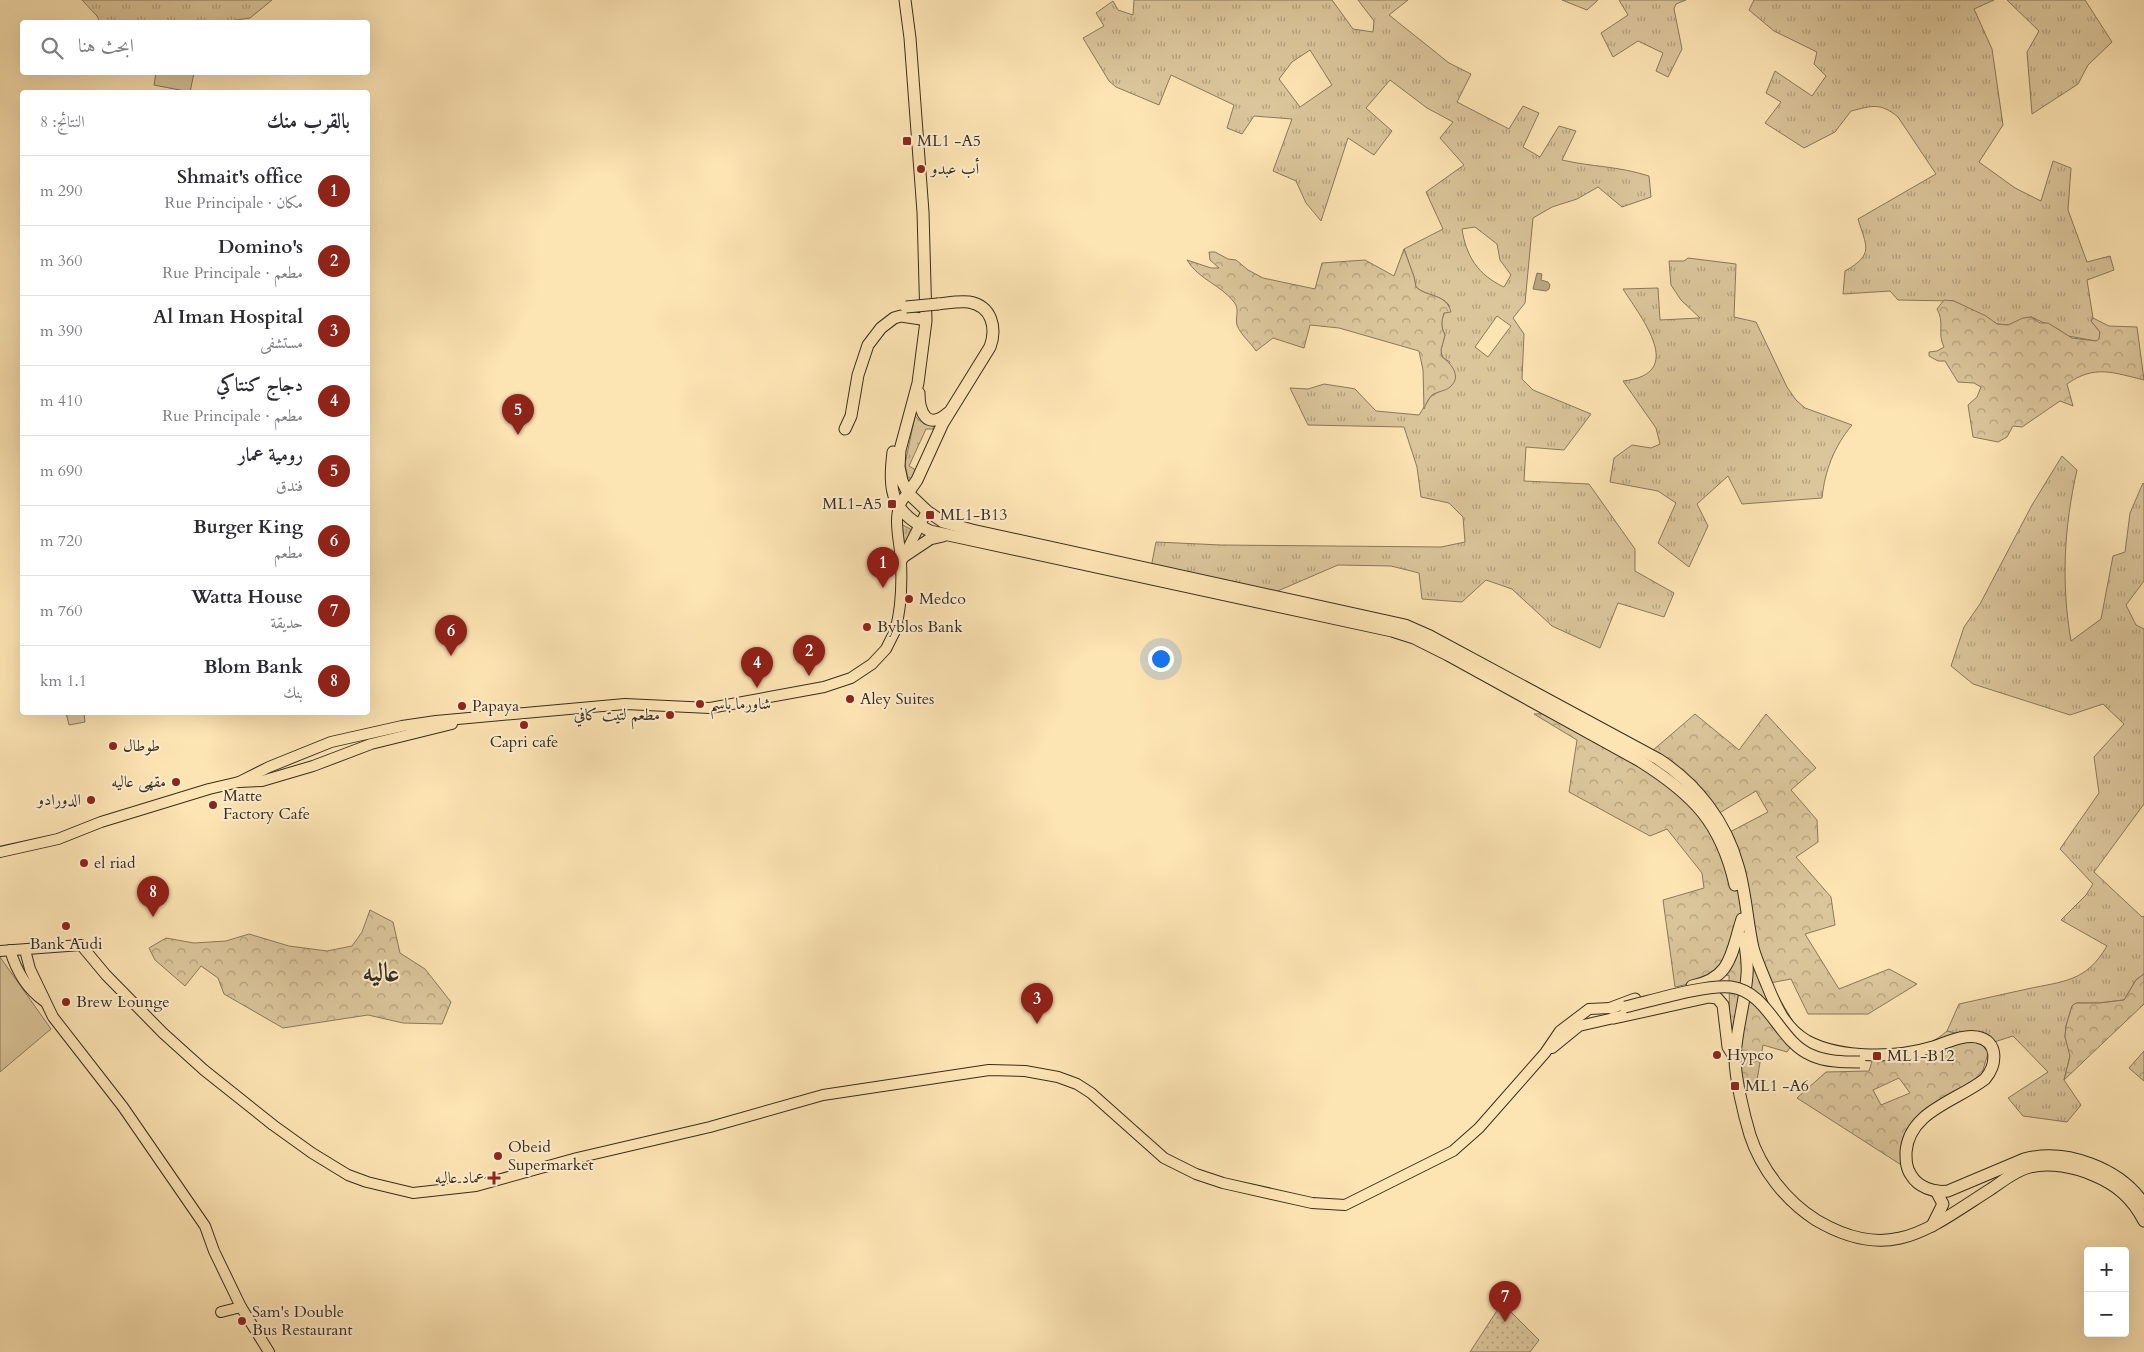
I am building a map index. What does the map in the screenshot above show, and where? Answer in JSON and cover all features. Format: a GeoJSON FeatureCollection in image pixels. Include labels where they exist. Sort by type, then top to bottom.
{"type":"FeatureCollection","features":[{"type":"Feature","properties":{"kind":"highway"},"geometry":{"type":"LineString","coordinates":[[898,0],[907,53],[920,260],[921,319],[913,377],[894,448],[891,468],[892,484],[898,505],[906,516],[919,525],[945,535],[1392,630],[1424,642],[1640,762],[1677,786],[1700,808],[1715,829],[1729,862],[1752,959],[1772,998],[1791,1029],[1816,1045],[1836,1052],[1895,1056]]}},
{"type":"Feature","properties":{"kind":"highway"},"geometry":{"type":"LineString","coordinates":[[905,0],[910,38],[925,263],[926,321],[918,383],[899,458],[902,481],[908,492],[927,511],[943,522],[972,530],[1396,621],[1430,636],[1658,759],[1688,782],[1714,812],[1724,829],[1734,852],[1742,879],[1752,959],[1747,978],[1735,1058],[1736,1072],[1747,1123],[1760,1158],[1782,1191],[1807,1214],[1844,1234],[1858,1239],[1884,1240],[1905,1237],[1931,1228],[2022,1170],[2044,1165],[2082,1170],[2110,1182],[2130,1198],[2144,1222]]}},
{"type":"Feature","properties":{"kind":"highway"},"geometry":{"type":"LineString","coordinates":[[908,492],[917,480],[932,445],[952,408],[990,348],[994,328],[989,315],[982,308],[977,304],[966,302],[906,307],[886,316],[866,335],[856,353],[851,371],[845,425],[850,416],[860,366],[868,345],[881,328],[894,318],[901,316],[921,319]]}},
{"type":"Feature","properties":{"kind":"highway"},"geometry":{"type":"LineString","coordinates":[[918,383],[919,406],[923,415],[937,420],[943,418],[952,408]]}},
{"type":"Feature","properties":{"kind":"highway"},"geometry":{"type":"LineString","coordinates":[[902,560],[930,539],[945,535]]}},
{"type":"Feature","properties":{"kind":"highway"},"geometry":{"type":"LineString","coordinates":[[1612,1013],[1632,1000],[1710,981],[1723,973],[1742,919]]}},
{"type":"Feature","properties":{"kind":"highway"},"geometry":{"type":"LineString","coordinates":[[1710,981],[1714,989],[1710,997]]}},
{"type":"Feature","properties":{"kind":"highway"},"geometry":{"type":"LineString","coordinates":[[1612,1013],[1625,1007],[1716,988],[1738,989],[1758,1001],[1791,1041],[1802,1050],[1818,1058],[1833,1061],[1860,1062],[1895,1056],[1970,1036],[1984,1039],[1991,1045],[1994,1051],[1992,1067],[1985,1078],[1921,1119],[1908,1140],[1906,1161],[1910,1175],[1917,1183],[1936,1191],[1953,1190],[2024,1159],[2036,1156],[2056,1156],[2084,1161],[2116,1178],[2131,1189],[2144,1204]]}},
{"type":"Feature","properties":{"kind":"highway"},"geometry":{"type":"LineString","coordinates":[[1612,1013],[1710,997],[1717,998],[1723,1004],[1727,1042],[1735,1058]]}},
{"type":"Feature","properties":{"kind":"highway"},"geometry":{"type":"LineString","coordinates":[[1740,1022],[1751,1004],[1761,999],[1772,998]]}},
{"type":"Feature","properties":{"kind":"highway"},"geometry":{"type":"LineString","coordinates":[[1931,1228],[1943,1204],[1936,1191]]}},
{"type":"Feature","properties":{"kind":"main road"},"geometry":{"type":"LineString","coordinates":[[240,782],[269,767],[331,742],[366,733],[436,721],[625,704],[710,708],[824,687],[851,678],[872,664],[886,650],[895,631],[902,560],[896,519],[898,505],[908,492]]}},
{"type":"Feature","properties":{"kind":"main road"},"geometry":{"type":"LineString","coordinates":[[902,560],[927,511]]}},
{"type":"Feature","properties":{"kind":"main road"},"geometry":{"type":"LineString","coordinates":[[0,852],[58,839],[159,803],[240,782],[262,781],[313,766],[365,746],[443,727],[467,719]]}},
{"type":"Feature","properties":{"kind":"main road"},"geometry":{"type":"LineString","coordinates":[[307,752],[313,766]]}},
{"type":"Feature","properties":{"kind":"main road"},"geometry":{"type":"LineString","coordinates":[[5,950],[81,945],[106,975],[170,1040],[273,1125],[312,1154],[348,1175],[367,1182],[412,1193],[476,1186],[577,1158],[710,1127],[823,1095],[988,1070],[1025,1071],[1058,1077],[1077,1084],[1092,1093],[1164,1158],[1196,1174],[1223,1183],[1312,1203],[1344,1206],[1452,1151],[1479,1128],[1545,1053],[1560,1031],[1589,1009],[1612,1013]]}},
{"type":"Feature","properties":{"kind":"main road"},"geometry":{"type":"LineString","coordinates":[[5,950],[35,994],[44,1001]]}},
{"type":"Feature","properties":{"kind":"main road"},"geometry":{"type":"LineString","coordinates":[[24,950],[30,970],[42,992],[52,1017],[123,1107],[205,1226],[214,1251],[241,1307],[269,1352]]}},
{"type":"Feature","properties":{"kind":"main road"},"geometry":{"type":"LineString","coordinates":[[20,972],[30,970]]}},
{"type":"Feature","properties":{"kind":"main road"},"geometry":{"type":"LineString","coordinates":[[221,1312],[241,1307]]}},
{"type":"Feature","properties":{"kind":"green space"},"geometry":{"type":"Polygon","coordinates":[[[82,0],[272,0],[250,18],[236,20],[99,20],[82,0]]]}},
{"type":"Feature","properties":{"kind":"green space"},"geometry":{"type":"Polygon","coordinates":[[[1134,0],[1332,0],[1353,29],[1373,32],[1374,21],[1358,0],[1408,0],[1389,15],[1449,63],[1471,74],[1457,102],[1509,129],[1523,106],[1539,113],[1523,147],[1540,157],[1559,126],[1576,131],[1562,160],[1627,170],[1649,176],[1651,197],[1622,207],[1598,187],[1577,199],[1552,207],[1533,218],[1525,303],[1513,318],[1524,334],[1522,379],[1533,390],[1591,414],[1564,450],[1526,447],[1524,481],[1589,484],[1635,549],[1635,571],[1674,593],[1664,617],[1618,603],[1600,648],[1552,626],[1512,589],[1486,580],[1462,602],[1422,599],[1419,573],[1391,566],[1338,565],[1273,593],[1148,583],[1156,542],[1221,545],[1441,547],[1465,542],[1463,517],[1449,503],[1421,497],[1417,467],[1404,427],[1308,425],[1290,388],[1308,389],[1324,384],[1355,389],[1376,411],[1419,415],[1431,396],[1442,390],[1450,362],[1442,357],[1441,350],[1445,335],[1442,323],[1443,316],[1449,305],[1445,301],[1416,287],[1404,249],[1443,229],[1426,192],[1464,165],[1440,138],[1453,122],[1427,108],[1390,80],[1366,108],[1392,131],[1374,155],[1348,138],[1321,221],[1306,203],[1296,181],[1273,171],[1292,119],[1254,116],[1242,134],[1227,128],[1234,105],[1171,75],[1159,105],[1116,87],[1109,81],[1083,38],[1104,26],[1096,13],[1113,1],[1118,10],[1133,15],[1134,0]],[[1310,50],[1292,62],[1279,79],[1300,107],[1332,85],[1310,50]],[[1475,227],[1462,229],[1467,248],[1475,264],[1487,277],[1504,287],[1511,275],[1500,260],[1497,244],[1475,227]],[[1497,316],[1475,347],[1488,357],[1511,326],[1497,316]]]}},
{"type":"Feature","properties":{"kind":"green space"},"geometry":{"type":"Polygon","coordinates":[[[1562,0],[1598,0],[1587,10],[1562,0]]]}},
{"type":"Feature","properties":{"kind":"green space"},"geometry":{"type":"Polygon","coordinates":[[[1619,0],[1686,0],[1676,4],[1674,9],[1682,49],[1668,77],[1656,71],[1663,53],[1638,41],[1613,57],[1601,33],[1628,15],[1619,0]]]}},
{"type":"Feature","properties":{"kind":"green space"},"geometry":{"type":"Polygon","coordinates":[[[1754,0],[1994,0],[1974,9],[1992,49],[2003,125],[1979,162],[2015,188],[2041,201],[2053,161],[2071,168],[2068,210],[2087,262],[2110,256],[2114,270],[2087,280],[2093,318],[2091,321],[2100,332],[2099,340],[2068,336],[2058,329],[2031,317],[2008,325],[1997,324],[1954,301],[1898,300],[1890,291],[1843,294],[1845,271],[1861,260],[1866,249],[1858,219],[1936,174],[1898,117],[1881,107],[1876,106],[1851,111],[1835,132],[1804,148],[1765,123],[1781,102],[1766,93],[1775,71],[1812,96],[1826,76],[1814,64],[1817,52],[1774,31],[1749,10],[1754,0]]]}},
{"type":"Feature","properties":{"kind":"green space"},"geometry":{"type":"Polygon","coordinates":[[[2007,0],[2085,0],[2112,42],[2088,65],[2078,84],[2032,114],[2027,52],[2039,31],[2007,0]]]}},
{"type":"Feature","properties":{"kind":"green space"},"geometry":{"type":"Polygon","coordinates":[[[156,75],[194,75],[190,90],[154,85],[156,75]]]}},
{"type":"Feature","properties":{"kind":"green space"},"geometry":{"type":"Polygon","coordinates":[[[1404,249],[1416,287],[1441,299],[1449,306],[1451,312],[1444,313],[1443,316],[1442,327],[1445,335],[1441,350],[1442,357],[1454,371],[1454,383],[1448,388],[1432,395],[1424,409],[1423,370],[1419,351],[1339,328],[1310,325],[1304,348],[1273,338],[1256,351],[1238,328],[1237,307],[1234,302],[1223,291],[1197,272],[1187,260],[1211,268],[1219,268],[1210,260],[1209,252],[1215,252],[1228,259],[1236,260],[1248,270],[1263,278],[1315,289],[1322,263],[1365,260],[1394,276],[1404,249]]]}},
{"type":"Feature","properties":{"kind":"green space"},"geometry":{"type":"Polygon","coordinates":[[[1688,258],[1736,264],[1734,317],[1756,322],[1787,387],[1796,400],[1805,408],[1852,425],[1831,459],[1825,478],[1822,498],[1742,504],[1728,476],[1697,504],[1708,526],[1689,567],[1658,543],[1676,503],[1658,491],[1610,482],[1614,458],[1632,445],[1651,448],[1660,444],[1656,428],[1623,381],[1642,376],[1653,368],[1656,357],[1654,344],[1648,329],[1623,289],[1658,288],[1660,320],[1700,318],[1681,300],[1671,285],[1669,261],[1684,261],[1688,258]]]}},
{"type":"Feature","properties":{"kind":"green space"},"geometry":{"type":"Polygon","coordinates":[[[1944,300],[1954,301],[1986,316],[1997,324],[2008,325],[2023,318],[2031,317],[2040,323],[2048,323],[2072,338],[2096,341],[2099,339],[2100,332],[2091,321],[2093,318],[2109,326],[2137,327],[2144,380],[2105,372],[2087,374],[2067,384],[2073,406],[2060,401],[2022,427],[2013,426],[2007,437],[1998,442],[1973,437],[1968,405],[1977,397],[1981,387],[1974,383],[1958,382],[1945,361],[1938,361],[1929,356],[1929,352],[1937,351],[1944,347],[1937,309],[1944,300]]]}},
{"type":"Feature","properties":{"kind":"green space"},"geometry":{"type":"Polygon","coordinates":[[[915,416],[924,424],[935,426],[933,429],[926,429],[909,466],[916,470],[912,478],[908,478],[905,464],[915,416]]]}},
{"type":"Feature","properties":{"kind":"green space"},"geometry":{"type":"Polygon","coordinates":[[[2062,456],[2077,470],[2069,513],[2065,555],[2066,598],[2071,641],[2101,619],[2113,556],[2125,552],[2130,513],[2144,484],[2144,581],[2126,605],[2136,625],[2144,629],[2144,804],[2094,872],[2142,917],[2144,916],[2144,974],[2136,980],[2124,1000],[2077,1003],[2072,1006],[2065,1037],[2071,1052],[2064,1080],[2081,1105],[2067,1122],[2023,1116],[2008,1098],[2048,1072],[2013,1036],[1991,1043],[1947,1031],[1959,1004],[2073,978],[2091,967],[2107,946],[2061,920],[2086,895],[2093,884],[2060,849],[2099,793],[2094,757],[2124,724],[2103,704],[2070,715],[1973,684],[1951,666],[1964,627],[1980,604],[2032,505],[2062,456]]]}},
{"type":"Feature","properties":{"kind":"green space"},"geometry":{"type":"Polygon","coordinates":[[[901,524],[912,530],[904,549],[901,524]]]}},
{"type":"Feature","properties":{"kind":"green space"},"geometry":{"type":"Polygon","coordinates":[[[1564,713],[1652,751],[1695,714],[1739,750],[1766,714],[1816,768],[1791,790],[1817,820],[1818,842],[1796,857],[1831,897],[1835,925],[1805,934],[1839,989],[1889,969],[1917,984],[1868,1014],[1808,1014],[1791,979],[1770,983],[1800,1033],[1787,1052],[1763,1045],[1756,1086],[1736,1086],[1730,1051],[1729,975],[1675,987],[1663,900],[1704,888],[1702,873],[1667,829],[1650,836],[1569,792],[1577,740],[1534,714],[1564,713]],[[1756,791],[1716,815],[1726,834],[1768,812],[1756,791]]]}},
{"type":"Feature","properties":{"kind":"green space"},"geometry":{"type":"Polygon","coordinates":[[[66,715],[84,715],[85,722],[69,725],[66,715]]]}},
{"type":"Feature","properties":{"kind":"green space"},"geometry":{"type":"Polygon","coordinates":[[[370,910],[393,922],[400,953],[425,969],[451,1002],[442,1024],[403,1023],[368,1015],[283,1028],[224,994],[218,978],[201,966],[185,986],[155,960],[149,948],[166,938],[194,943],[226,941],[249,934],[289,946],[327,951],[352,946],[362,932],[370,910]]]}},
{"type":"Feature","properties":{"kind":"green space"},"geometry":{"type":"Polygon","coordinates":[[[0,957],[51,1029],[0,1072],[0,957]]]}},
{"type":"Feature","properties":{"kind":"green space"},"geometry":{"type":"Polygon","coordinates":[[[2144,974],[2144,1004],[2064,1080],[2070,1056],[2065,1037],[2066,1026],[2072,1006],[2076,1003],[2124,1000],[2136,980],[2144,974]]]}},
{"type":"Feature","properties":{"kind":"green space"},"geometry":{"type":"Polygon","coordinates":[[[1947,1031],[1991,1043],[1983,1070],[1968,1087],[1906,1132],[1906,1168],[1797,1098],[1826,1072],[1869,1071],[1874,1055],[1921,1047],[1947,1031]],[[1899,1078],[1873,1090],[1881,1105],[1910,1093],[1899,1078]]]}},
{"type":"Feature","properties":{"kind":"green space"},"geometry":{"type":"Polygon","coordinates":[[[2144,1051],[2144,1081],[2129,1068],[2144,1051]]]}},
{"type":"Feature","properties":{"kind":"green space"},"geometry":{"type":"Polygon","coordinates":[[[1502,1303],[1539,1340],[1530,1352],[1470,1352],[1502,1303]]]}},
{"type":"Feature","properties":{"kind":"shaded area"},"geometry":{"type":"Polygon","coordinates":[[[1537,273],[1542,274],[1541,280],[1548,282],[1550,285],[1546,291],[1533,289],[1537,273]]]}},
{"type":"Feature","properties":{"kind":"place","name":"ML1 -A5"},"geometry":{"type":"Point","coordinates":[907,141]}},
{"type":"Feature","properties":{"kind":"place","name":"أب عبدو"},"geometry":{"type":"Point","coordinates":[921,169]}},
{"type":"Feature","properties":{"kind":"place","name":"رومية عمار"},"geometry":{"type":"Point","coordinates":[518,435]}},
{"type":"Feature","properties":{"kind":"place","name":"ML1-A5"},"geometry":{"type":"Point","coordinates":[892,504]}},
{"type":"Feature","properties":{"kind":"place","name":"ML1-B13"},"geometry":{"type":"Point","coordinates":[930,515]}},
{"type":"Feature","properties":{"kind":"place","name":"Shmait's office"},"geometry":{"type":"Point","coordinates":[883,588]}},
{"type":"Feature","properties":{"kind":"place","name":"Medco"},"geometry":{"type":"Point","coordinates":[909,599]}},
{"type":"Feature","properties":{"kind":"place","name":"Byblos Bank"},"geometry":{"type":"Point","coordinates":[867,627]}},
{"type":"Feature","properties":{"kind":"place","name":"Burger King"},"geometry":{"type":"Point","coordinates":[451,656]}},
{"type":"Feature","properties":{"kind":"place","name":"Domino's"},"geometry":{"type":"Point","coordinates":[809,676]}},
{"type":"Feature","properties":{"kind":"place","name":"دجاج كنتاكي"},"geometry":{"type":"Point","coordinates":[757,688]}},
{"type":"Feature","properties":{"kind":"place","name":"Aley Suites"},"geometry":{"type":"Point","coordinates":[850,699]}},
{"type":"Feature","properties":{"kind":"place","name":"شاورما باسم"},"geometry":{"type":"Point","coordinates":[700,704]}},
{"type":"Feature","properties":{"kind":"place","name":"Papaya"},"geometry":{"type":"Point","coordinates":[462,706]}},
{"type":"Feature","properties":{"kind":"place","name":"مطعم لتيت كافي"},"geometry":{"type":"Point","coordinates":[670,715]}},
{"type":"Feature","properties":{"kind":"place","name":"Capri cafe"},"geometry":{"type":"Point","coordinates":[524,725]}},
{"type":"Feature","properties":{"kind":"place","name":"طوطال"},"geometry":{"type":"Point","coordinates":[113,746]}},
{"type":"Feature","properties":{"kind":"place","name":"مقهى عاليه"},"geometry":{"type":"Point","coordinates":[176,782]}},
{"type":"Feature","properties":{"kind":"place","name":"الدورادو"},"geometry":{"type":"Point","coordinates":[91,800]}},
{"type":"Feature","properties":{"kind":"place","name":"Matte Factory Cafe"},"geometry":{"type":"Point","coordinates":[213,805]}},
{"type":"Feature","properties":{"kind":"place","name":"el riad"},"geometry":{"type":"Point","coordinates":[84,863]}},
{"type":"Feature","properties":{"kind":"place","name":"Blom Bank"},"geometry":{"type":"Point","coordinates":[153,917]}},
{"type":"Feature","properties":{"kind":"place","name":"Bank Audi"},"geometry":{"type":"Point","coordinates":[66,926]}},
{"type":"Feature","properties":{"kind":"place","name":"Brew Lounge"},"geometry":{"type":"Point","coordinates":[66,1002]}},
{"type":"Feature","properties":{"kind":"place","name":"Al Iman Hospital"},"geometry":{"type":"Point","coordinates":[1037,1024]}},
{"type":"Feature","properties":{"kind":"place","name":"Hypco"},"geometry":{"type":"Point","coordinates":[1717,1055]}},
{"type":"Feature","properties":{"kind":"place","name":"ML1-B12"},"geometry":{"type":"Point","coordinates":[1877,1056]}},
{"type":"Feature","properties":{"kind":"place","name":"ML1 -A6"},"geometry":{"type":"Point","coordinates":[1735,1086]}},
{"type":"Feature","properties":{"kind":"place","name":"Obeid Supermarket"},"geometry":{"type":"Point","coordinates":[498,1156]}},
{"type":"Feature","properties":{"kind":"place","name":"عماد عاليه"},"geometry":{"type":"Point","coordinates":[494,1178]}},
{"type":"Feature","properties":{"kind":"place","name":"Sam's Double Bus Restaurant"},"geometry":{"type":"Point","coordinates":[242,1321]}},
{"type":"Feature","properties":{"kind":"place","name":"Watta House"},"geometry":{"type":"Point","coordinates":[1505,1322]}},
{"type":"Feature","properties":{"kind":"district","name":"عاليه"},"geometry":{"type":"Point","coordinates":[381,972]}}]}
